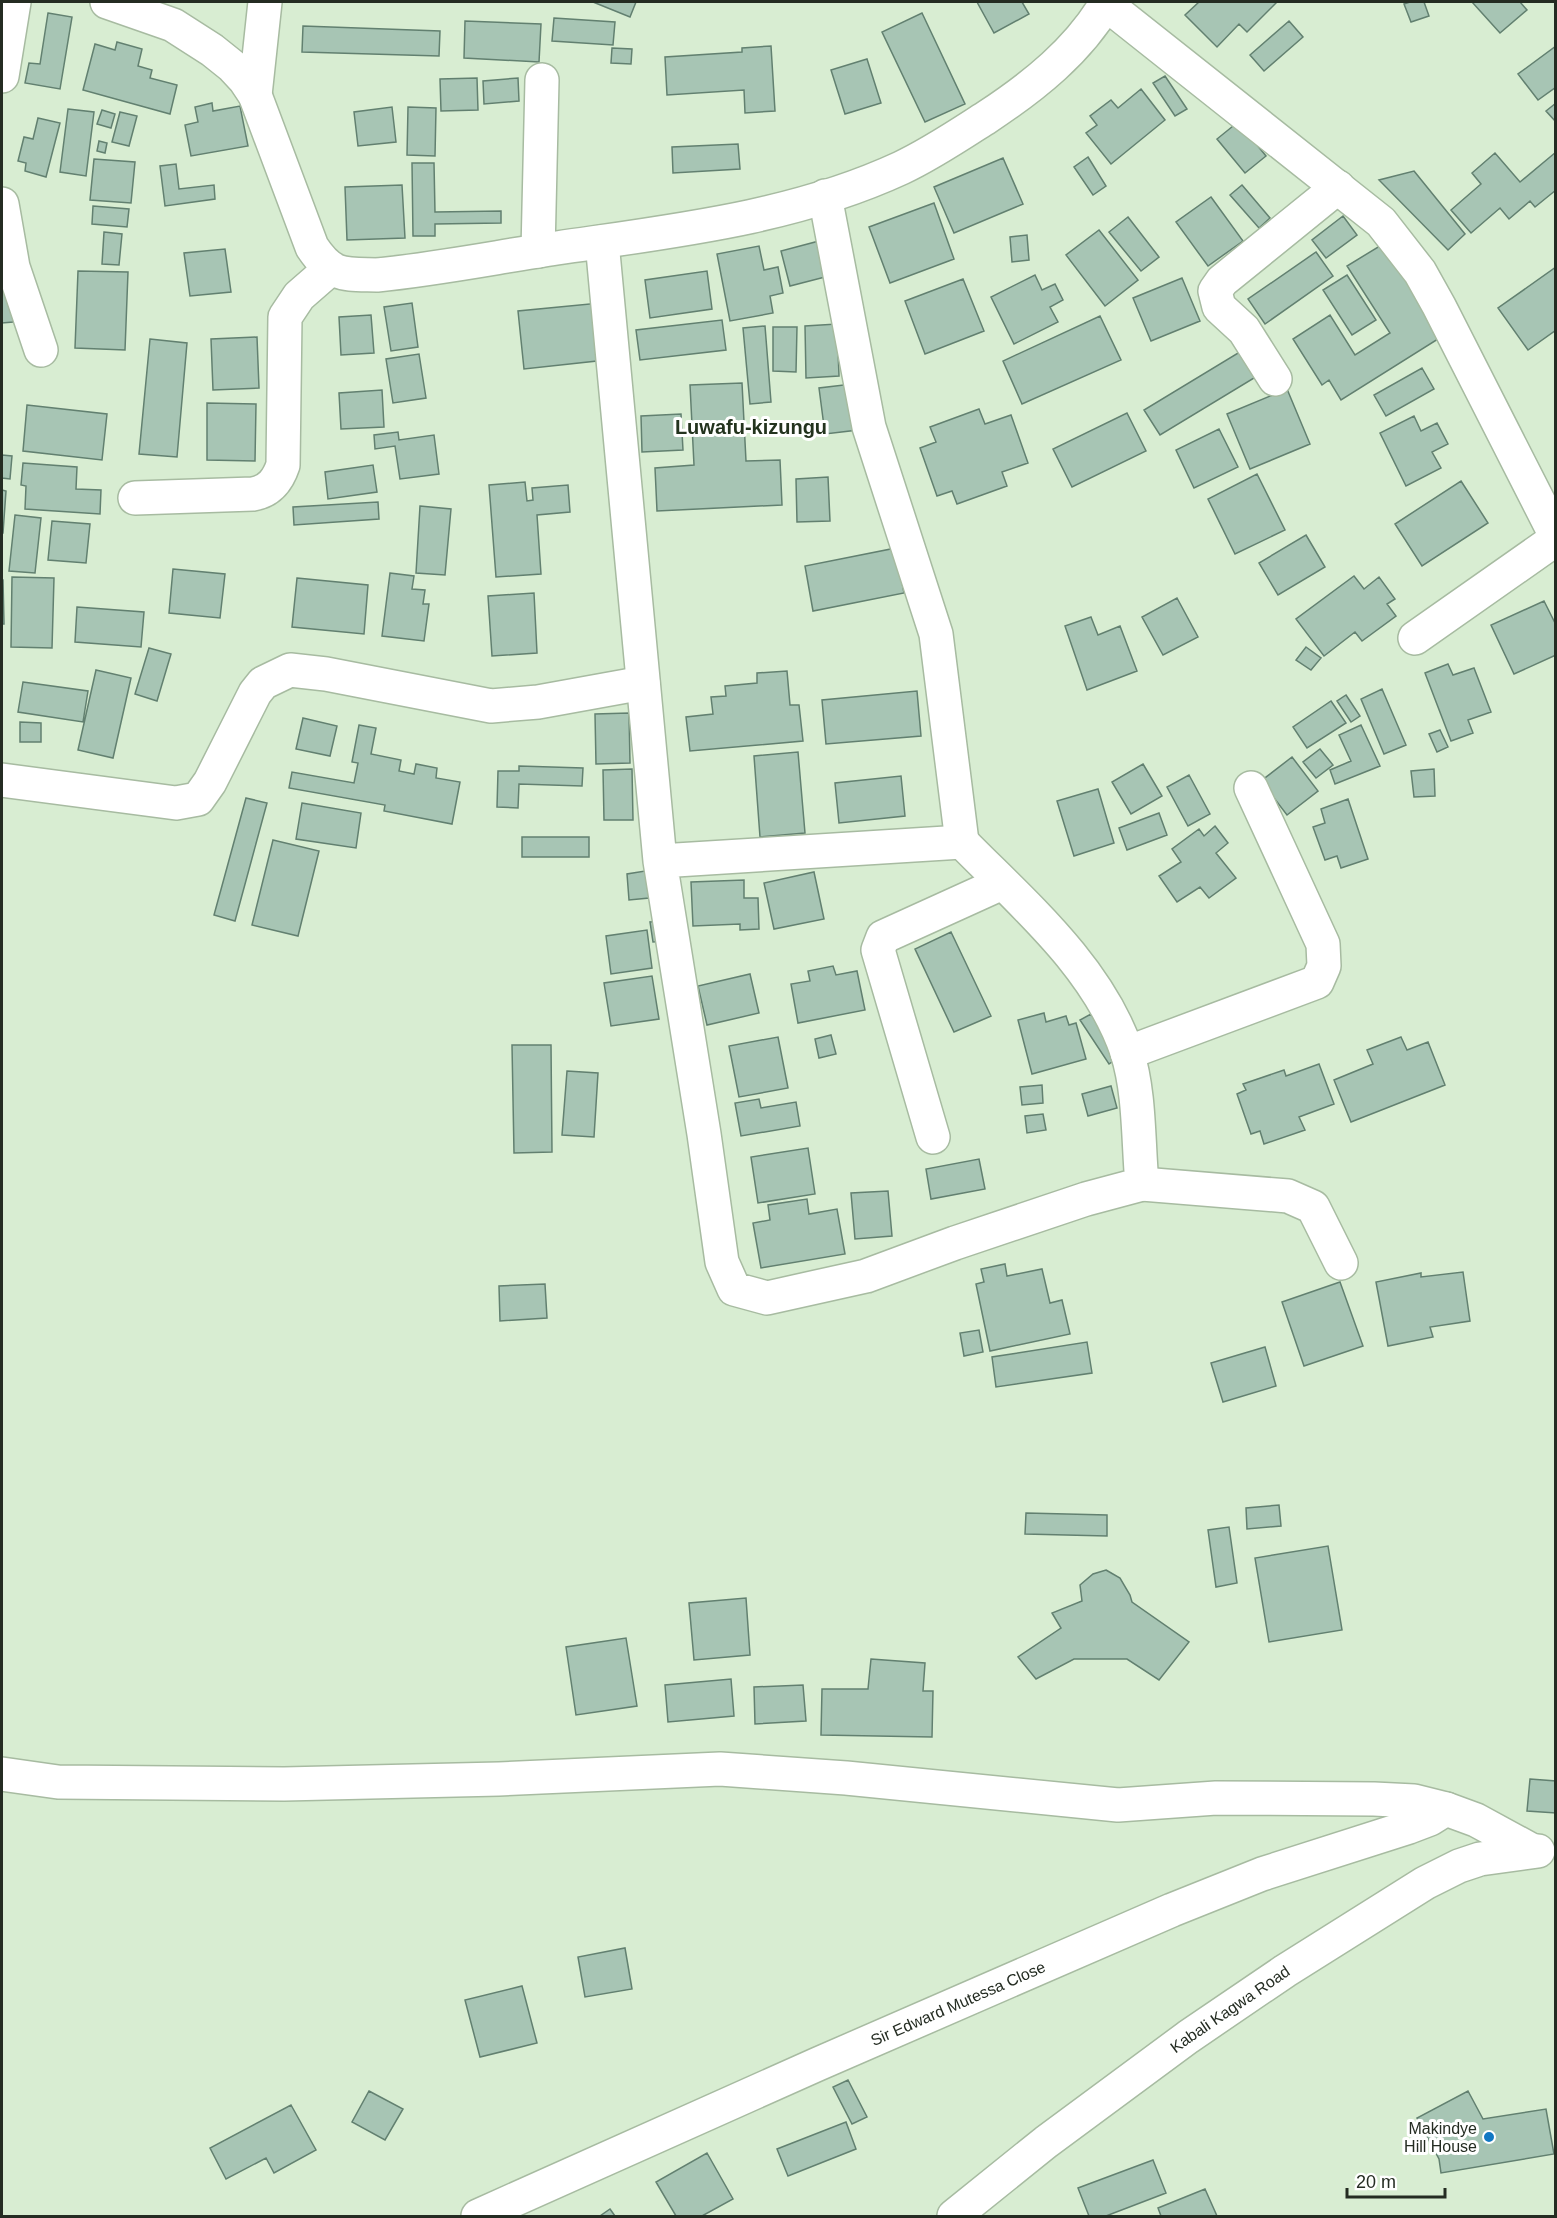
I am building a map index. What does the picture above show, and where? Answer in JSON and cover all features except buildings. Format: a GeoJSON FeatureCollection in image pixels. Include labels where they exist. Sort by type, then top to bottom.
{"type":"FeatureCollection","features":[{"type":"Feature","properties":{"kind":"street"},"geometry":{"type":"LineString","coordinates":[[2,76],[14,2]]}},
{"type":"Feature","properties":{"kind":"street"},"geometry":{"type":"LineString","coordinates":[[106,2],[147,8],[203,44],[232,66],[255,95],[312,247],[330,269],[345,273],[377,275],[706,226],[766,213],[825,196],[901,168],[946,143],[1027,91],[1077,43],[1106,3],[1381,222],[1420,272],[1439,306],[1556,538],[1415,638]]}},
{"type":"Feature","properties":{"kind":"street"},"geometry":{"type":"LineString","coordinates":[[255,95],[265,2]]}},
{"type":"Feature","properties":{"kind":"street"},"geometry":{"type":"LineString","coordinates":[[538,251],[542,80]]}},
{"type":"Feature","properties":{"kind":"street"},"geometry":{"type":"LineString","coordinates":[[1275,379],[1244,330],[1219,307],[1215,291],[1222,280],[1338,187]]}},
{"type":"Feature","properties":{"kind":"street"},"geometry":{"type":"LineString","coordinates":[[825,196],[869,427],[936,634],[962,842],[1060,943],[1106,1007],[1127,1053],[1135,1094],[1142,1184]]}},
{"type":"Feature","properties":{"kind":"street"},"geometry":{"type":"LineString","coordinates":[[2,204],[13,267],[41,350]]}},
{"type":"Feature","properties":{"kind":"street"},"geometry":{"type":"LineString","coordinates":[[602,242],[660,861],[722,1262],[734,1288],[767,1298],[866,1276],[999,1228],[1086,1199],[1142,1184],[1288,1196],[1313,1207],[1341,1263]]}},
{"type":"Feature","properties":{"kind":"street"},"geometry":{"type":"LineString","coordinates":[[135,498],[253,494],[264,492],[279,477],[284,465],[285,317],[299,296],[330,269]]}},
{"type":"Feature","properties":{"kind":"street"},"geometry":{"type":"LineString","coordinates":[[2,780],[176,803],[198,799],[210,782],[255,693],[263,683],[290,670],[326,674],[491,706],[538,702],[643,683]]}},
{"type":"Feature","properties":{"kind":"street"},"geometry":{"type":"LineString","coordinates":[[1127,1053],[1317,982],[1324,966],[1323,944],[1251,788]]}},
{"type":"Feature","properties":{"kind":"street"},"geometry":{"type":"LineString","coordinates":[[660,861],[962,842]]}},
{"type":"Feature","properties":{"kind":"street"},"geometry":{"type":"LineString","coordinates":[[933,1137],[878,950],[884,937],[1002,883]]}},
{"type":"Feature","properties":{"kind":"street"},"geometry":{"type":"LineString","coordinates":[[2,1774],[58,1782],[284,1784],[499,1779],[720,1770],[846,1778],[1118,1805],[1216,1798],[1374,1799],[1414,1801],[1446,1809],[1544,1851]]}},
{"type":"Feature","properties":{"kind":"street","name":"Sir Edward Mutessa Close"},"geometry":{"type":"LineString","coordinates":[[478,2217],[807,2069],[1172,1910],[1262,1874],[1430,1819],[1446,1809]]}},
{"type":"Feature","properties":{"kind":"street","name":"Kabali Kagwa Road"},"geometry":{"type":"LineString","coordinates":[[954,2217],[1046,2142],[1188,2037],[1285,1971],[1425,1882],[1480,1858],[1544,1851]]}},
{"type":"Feature","properties":{"kind":"place","name":"Makindye Hill House"},"geometry":{"type":"Point","coordinates":[1489,2137]}},
{"type":"Feature","properties":{"kind":"district","name":"Luwafu-kizungu"},"geometry":{"type":"Point","coordinates":[751,427]}}]}
